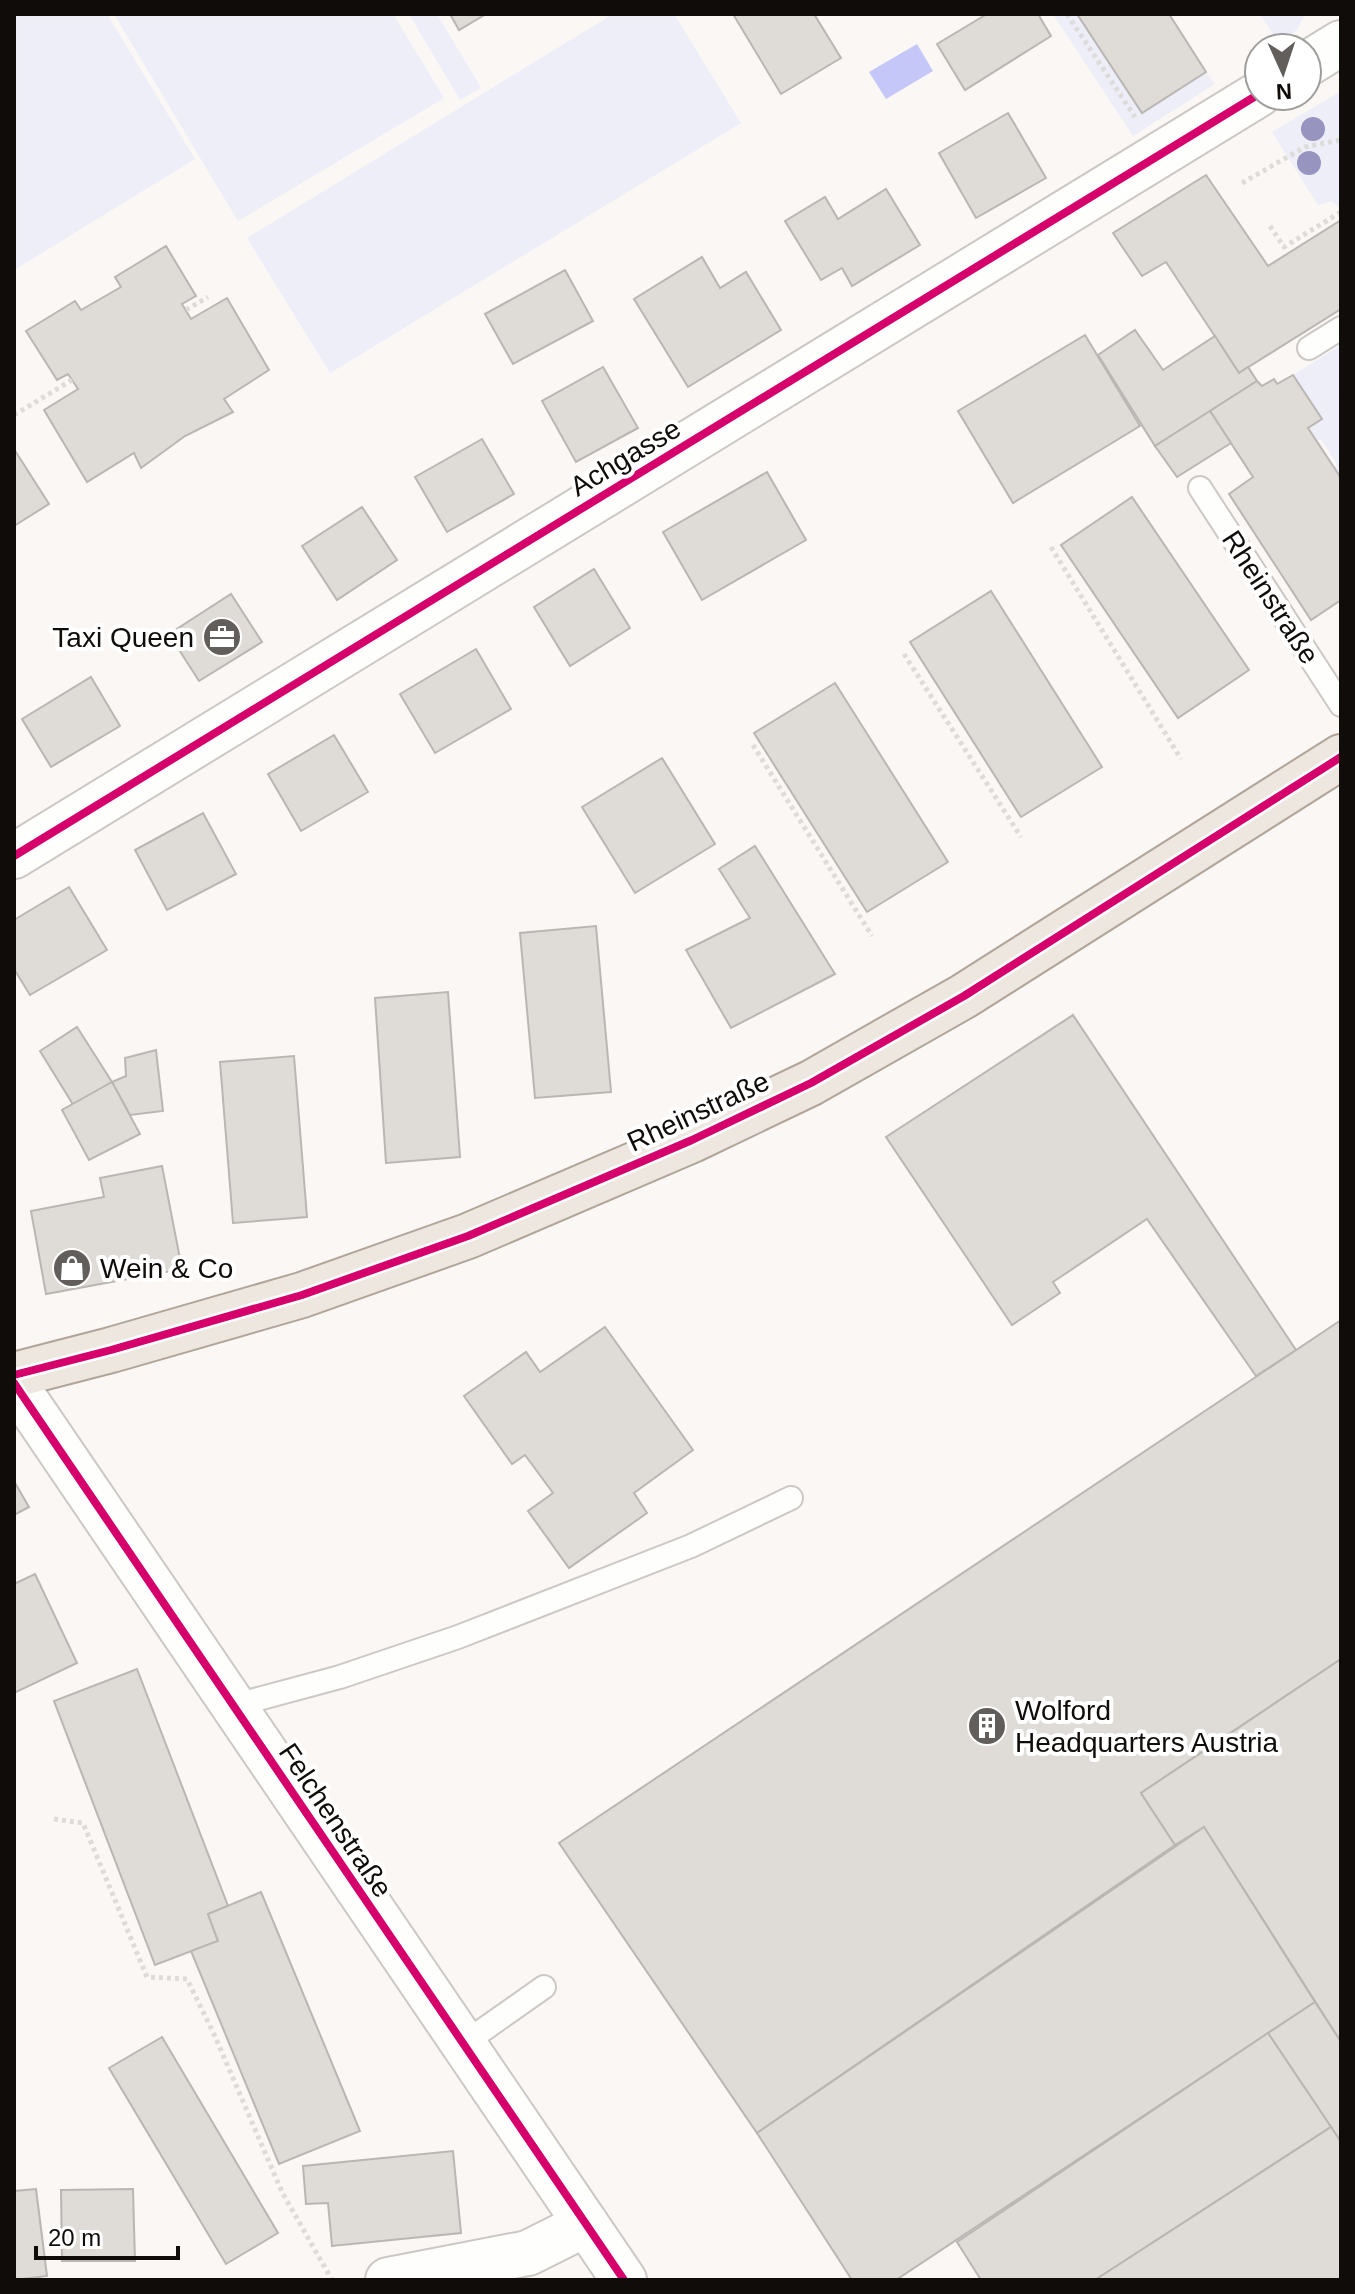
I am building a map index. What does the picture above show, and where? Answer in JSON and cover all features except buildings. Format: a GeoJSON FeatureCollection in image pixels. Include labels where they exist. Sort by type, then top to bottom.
{"type":"FeatureCollection","features":[{"type":"Feature","properties":{"kind":"main road","name":"Rheinstraße"},"geometry":{"type":"LineString","coordinates":[[14,1375],[302,1295],[394,1264],[468,1236],[692,1140],[811,1083],[964,996],[1341,757]]}},
{"type":"Feature","properties":{"kind":"street"},"geometry":{"type":"LineString","coordinates":[[1323,54],[1341,43]]}},
{"type":"Feature","properties":{"kind":"street","name":"Achgasse"},"geometry":{"type":"LineString","coordinates":[[14,856],[1243,104]]}},
{"type":"Feature","properties":{"kind":"street","name":"Felchenstraße"},"geometry":{"type":"LineString","coordinates":[[14,1383],[624,2280]]}},
{"type":"Feature","properties":{"kind":"street"},"geometry":{"type":"LineString","coordinates":[[388,2280],[528,2253],[586,2224]]}},
{"type":"Feature","properties":{"kind":"lane"},"geometry":{"type":"LineString","coordinates":[[1309,348],[1341,328]]}},
{"type":"Feature","properties":{"kind":"lane","name":"Rheinstraße"},"geometry":{"type":"LineString","coordinates":[[1200,488],[1341,705]]}},
{"type":"Feature","properties":{"kind":"lane"},"geometry":{"type":"LineString","coordinates":[[232,1706],[340,1677],[458,1637],[691,1546],[791,1498]]}},
{"type":"Feature","properties":{"kind":"lane"},"geometry":{"type":"LineString","coordinates":[[463,2044],[544,1987]]}},
{"type":"Feature","properties":{"kind":"path"},"geometry":{"type":"LineString","coordinates":[[1067,14],[1160,154]]}},
{"type":"Feature","properties":{"kind":"path"},"geometry":{"type":"LineString","coordinates":[[1242,183],[1305,147],[1341,140]]}},
{"type":"Feature","properties":{"kind":"path"},"geometry":{"type":"LineString","coordinates":[[1270,226],[1284,247],[1341,212]]}},
{"type":"Feature","properties":{"kind":"path"},"geometry":{"type":"LineString","coordinates":[[186,310],[208,297]]}},
{"type":"Feature","properties":{"kind":"path"},"geometry":{"type":"LineString","coordinates":[[14,415],[72,380]]}},
{"type":"Feature","properties":{"kind":"path"},"geometry":{"type":"LineString","coordinates":[[1051,547],[1181,759]]}},
{"type":"Feature","properties":{"kind":"path"},"geometry":{"type":"LineString","coordinates":[[904,654],[1021,837]]}},
{"type":"Feature","properties":{"kind":"path"},"geometry":{"type":"LineString","coordinates":[[753,745],[872,936]]}},
{"type":"Feature","properties":{"kind":"path"},"geometry":{"type":"LineString","coordinates":[[54,1819],[83,1823],[147,1977],[187,1979],[282,2192],[332,2280]]}},
{"type":"Feature","properties":{"kind":"shaded area"},"geometry":{"type":"Polygon","coordinates":[[[14,14],[107,14],[195,159],[14,270],[14,14]]]}},
{"type":"Feature","properties":{"kind":"shaded area"},"geometry":{"type":"Polygon","coordinates":[[[114,14],[393,14],[444,98],[238,221],[114,14]]]}},
{"type":"Feature","properties":{"kind":"shaded area"},"geometry":{"type":"Polygon","coordinates":[[[409,14],[437,14],[481,88],[460,100],[409,14]]]}},
{"type":"Feature","properties":{"kind":"shaded area"},"geometry":{"type":"Polygon","coordinates":[[[613,14],[674,14],[741,123],[330,373],[247,238],[613,14]]]}},
{"type":"Feature","properties":{"kind":"shaded area"},"geometry":{"type":"Polygon","coordinates":[[[1053,14],[1077,14],[1142,112],[1206,72],[1215,84],[1133,136],[1053,14]]]}},
{"type":"Feature","properties":{"kind":"shaded area"},"geometry":{"type":"Polygon","coordinates":[[[1260,14],[1305,14],[1294,32],[1272,32],[1260,14]]]}},
{"type":"Feature","properties":{"kind":"shaded area"},"geometry":{"type":"Polygon","coordinates":[[[1341,91],[1339,208],[1332,201],[1318,205],[1272,132],[1306,112],[1323,112],[1323,102],[1341,91]]]}},
{"type":"Feature","properties":{"kind":"shaded area"},"geometry":{"type":"Polygon","coordinates":[[[1341,345],[1341,391],[1338,393],[1341,398],[1341,478],[1334,467],[1337,464],[1321,439],[1317,441],[1308,428],[1321,419],[1293,375],[1341,345]]]}},
{"type":"Feature","properties":{"kind":"water"},"geometry":{"type":"Polygon","coordinates":[[[917,44],[933,71],[886,99],[869,72],[917,44]]]}},
{"type":"Feature","properties":{"kind":"cycle path"},"geometry":{"type":"LineString","coordinates":[[14,856],[1243,104]]}},
{"type":"Feature","properties":{"kind":"cycle path"},"geometry":{"type":"LineString","coordinates":[[14,1375],[302,1295],[468,1236],[692,1140],[811,1083],[964,996],[1341,757]]}},
{"type":"Feature","properties":{"kind":"cycle path"},"geometry":{"type":"LineString","coordinates":[[14,1383],[624,2280]]}},
{"type":"Feature","properties":{"kind":"place","name":"Taxi Queen"},"geometry":{"type":"Point","coordinates":[222,637]}},
{"type":"Feature","properties":{"kind":"place","name":"Wein & Co"},"geometry":{"type":"Point","coordinates":[72,1268]}},
{"type":"Feature","properties":{"kind":"place","name":"Wolford Headquarters Austria"},"geometry":{"type":"Point","coordinates":[987,1726]}}]}
